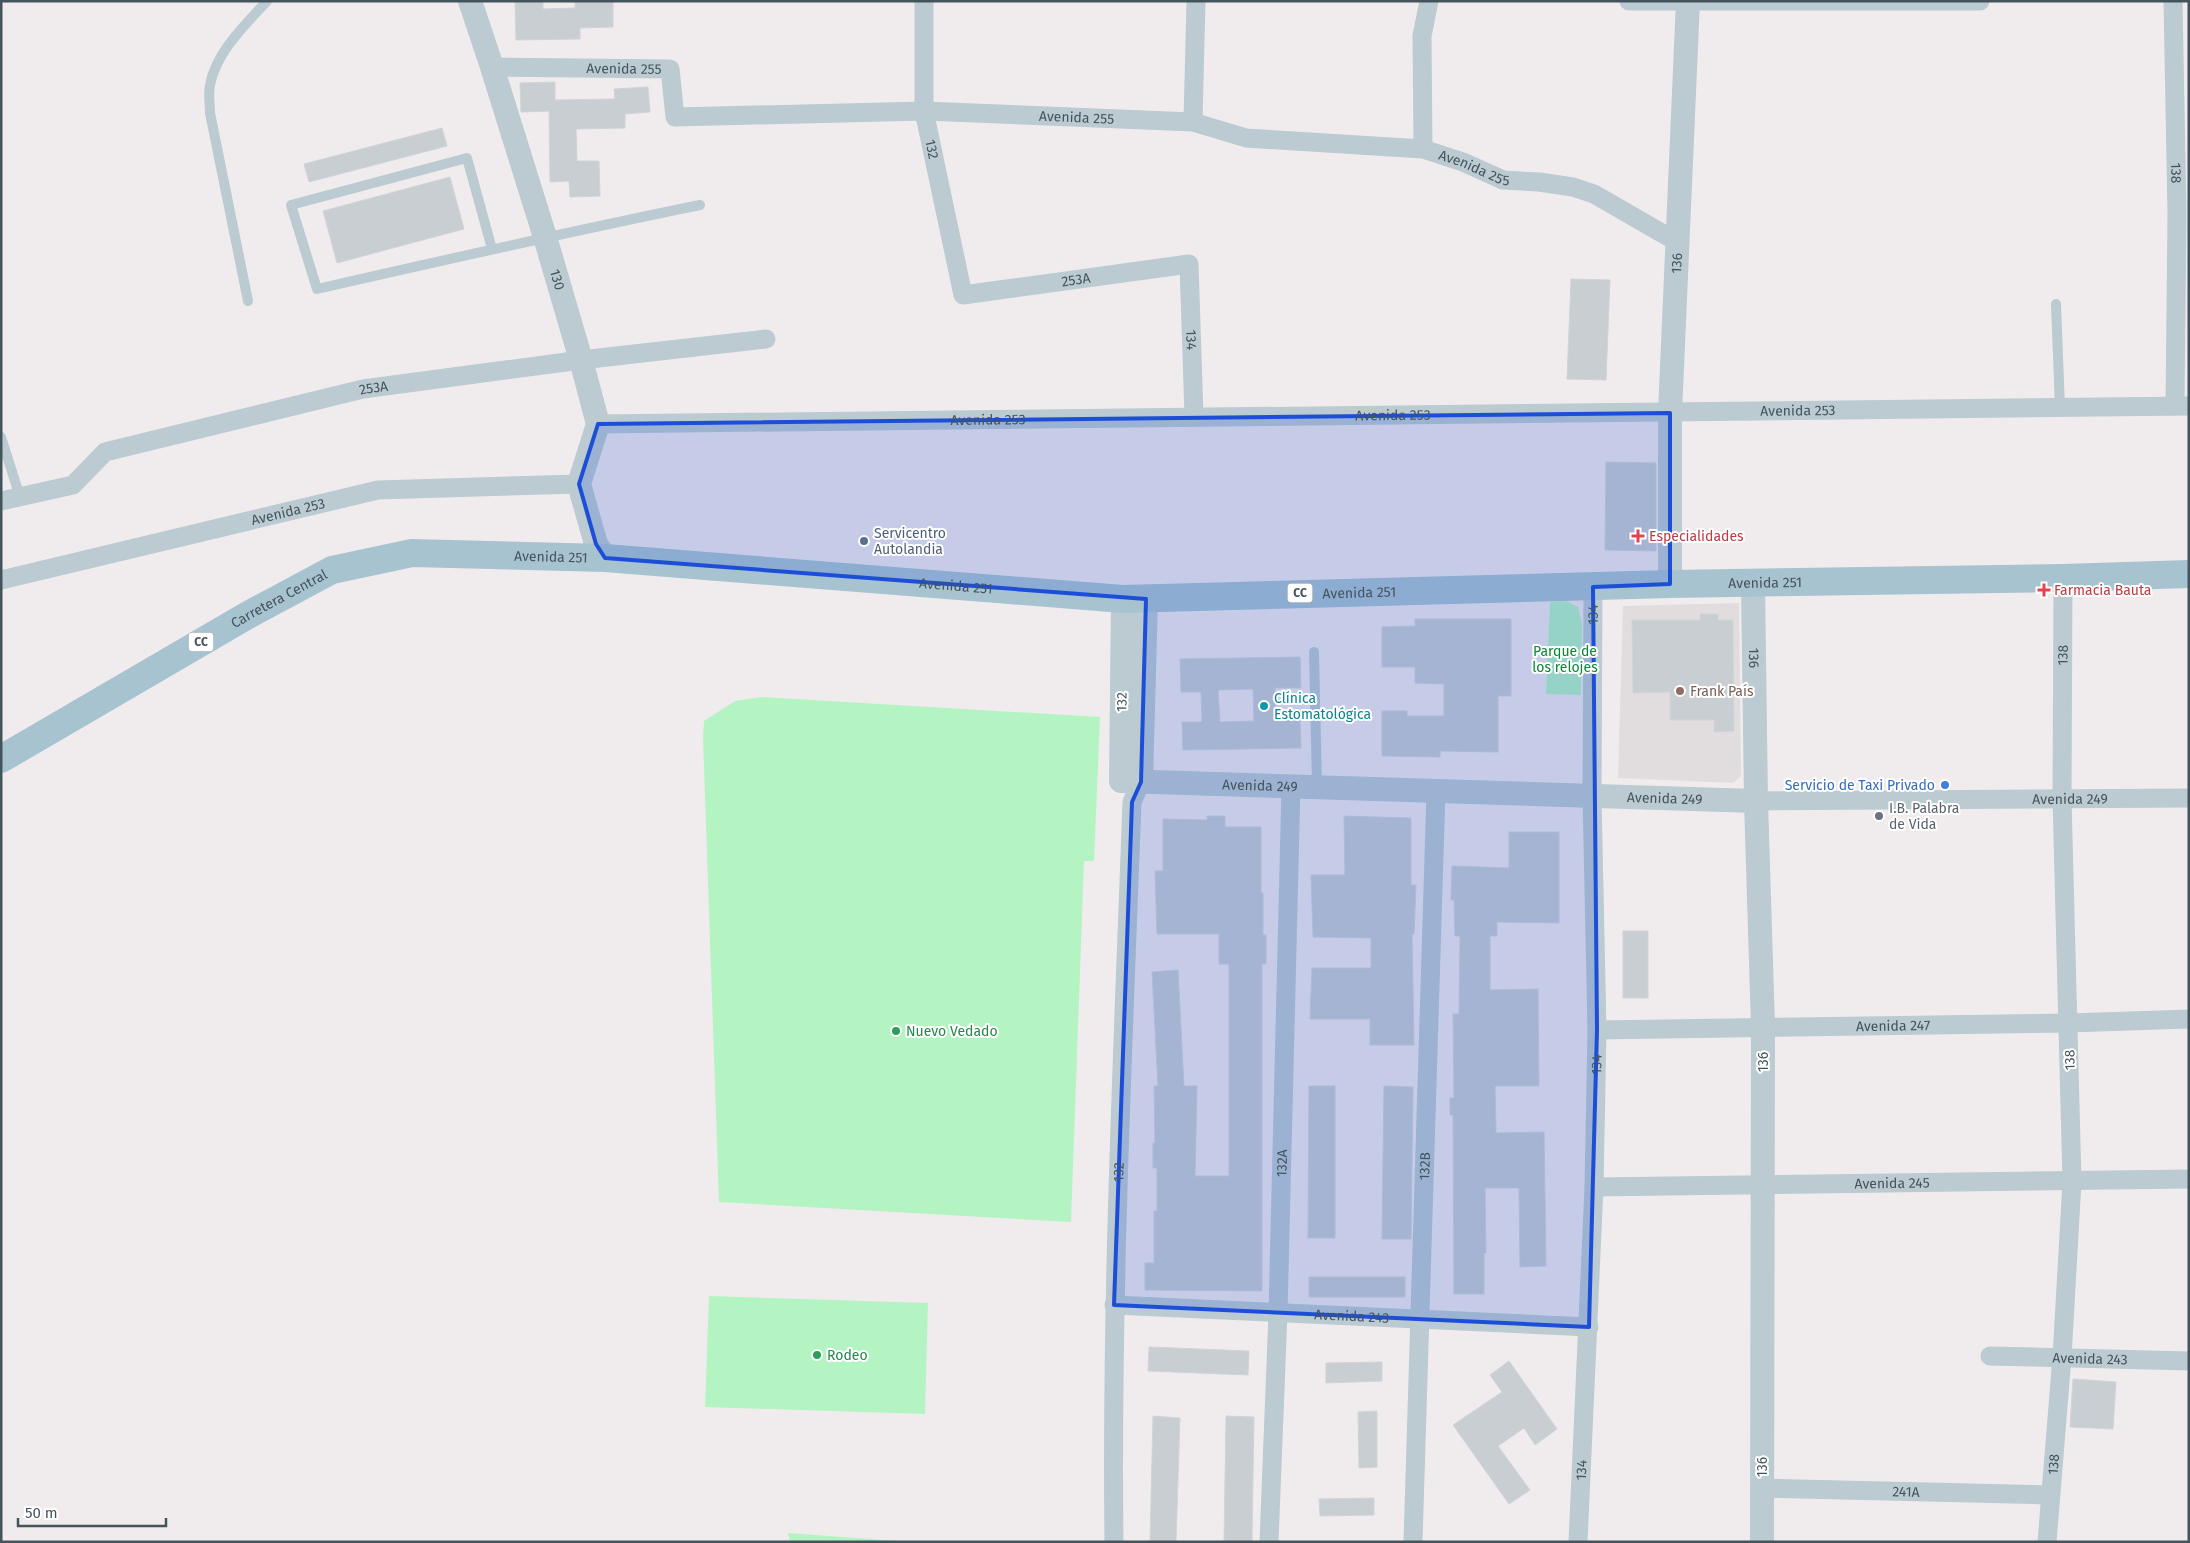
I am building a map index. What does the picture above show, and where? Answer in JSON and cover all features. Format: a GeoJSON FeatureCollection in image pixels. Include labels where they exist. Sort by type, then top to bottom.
{"type":"FeatureCollection","features":[{"type":"Feature","properties":{"kind":"main road","name":"Avenida 251"},"geometry":{"type":"LineString","coordinates":[[412,553],[605,558],[1134,599],[1291,593],[1670,584],[2064,578],[2189,574]]}},
{"type":"Feature","properties":{"kind":"main road","name":"Carretera Central"},"geometry":{"type":"LineString","coordinates":[[1,759],[248,615],[332,570],[412,553]]}},
{"type":"Feature","properties":{"kind":"street","name":"130"},"geometry":{"type":"LineString","coordinates":[[470,1],[545,237],[598,424]]}},
{"type":"Feature","properties":{"kind":"street","name":"132"},"geometry":{"type":"LineString","coordinates":[[924,1],[924,110],[964,295]]}},
{"type":"Feature","properties":{"kind":"street"},"geometry":{"type":"LineString","coordinates":[[1193,122],[1196,1]]}},
{"type":"Feature","properties":{"kind":"street"},"geometry":{"type":"LineString","coordinates":[[1423,149],[1422,36],[1429,1]]}},
{"type":"Feature","properties":{"kind":"street"},"geometry":{"type":"LineString","coordinates":[[1629,1],[1980,1]]}},
{"type":"Feature","properties":{"kind":"street","name":"138"},"geometry":{"type":"LineString","coordinates":[[2173,1],[2183,214],[2182,406]]}},
{"type":"Feature","properties":{"kind":"street","name":"136"},"geometry":{"type":"LineString","coordinates":[[1670,584],[1670,413],[1679,243],[1688,2]]}},
{"type":"Feature","properties":{"kind":"street","name":"Avenida 255"},"geometry":{"type":"LineString","coordinates":[[492,67],[670,69],[675,117],[924,110],[1193,122],[1246,138],[1423,149],[1463,162],[1503,180],[1556,184],[1574,187],[1594,194],[1679,243]]}},
{"type":"Feature","properties":{"kind":"street","name":"253A"},"geometry":{"type":"LineString","coordinates":[[964,295],[1190,264]]}},
{"type":"Feature","properties":{"kind":"street","name":"134"},"geometry":{"type":"LineString","coordinates":[[1190,264],[1194,416]]}},
{"type":"Feature","properties":{"kind":"street","name":"253A"},"geometry":{"type":"LineString","coordinates":[[1,501],[73,485],[105,452],[363,389],[581,360],[766,339]]}},
{"type":"Feature","properties":{"kind":"street","name":"Avenida 253"},"geometry":{"type":"LineString","coordinates":[[598,424],[2182,406]]}},
{"type":"Feature","properties":{"kind":"street"},"geometry":{"type":"LineString","coordinates":[[598,424],[579,484],[596,544],[605,558]]}},
{"type":"Feature","properties":{"kind":"street","name":"Avenida 253"},"geometry":{"type":"LineString","coordinates":[[1,580],[378,490],[579,484]]}},
{"type":"Feature","properties":{"kind":"street","name":"138"},"geometry":{"type":"LineString","coordinates":[[2047,1542],[2062,1357],[2072,1182],[2062,799],[2064,578]]}},
{"type":"Feature","properties":{"kind":"street","name":"136"},"geometry":{"type":"LineString","coordinates":[[1753,583],[1756,801],[1763,1027],[1762,1542]]}},
{"type":"Feature","properties":{"kind":"street","name":"134"},"geometry":{"type":"LineString","coordinates":[[1578,1542],[1589,1327],[1597,1030],[1592,796],[1593,587]]}},
{"type":"Feature","properties":{"kind":"street","name":"132"},"geometry":{"type":"LineString","coordinates":[[1114,1542],[1112,1405],[1114,1305],[1131,789],[1134,599]]}},
{"type":"Feature","properties":{"kind":"street","name":"Avenida 249"},"geometry":{"type":"LineString","coordinates":[[1131,789],[1291,786],[1756,801],[2189,798]]}},
{"type":"Feature","properties":{"kind":"street","name":"132A"},"geometry":{"type":"LineString","coordinates":[[1270,1542],[1278,1313],[1291,786]]}},
{"type":"Feature","properties":{"kind":"street","name":"132B"},"geometry":{"type":"LineString","coordinates":[[1413,1542],[1436,791]]}},
{"type":"Feature","properties":{"kind":"street","name":"Avenida 247"},"geometry":{"type":"LineString","coordinates":[[1597,1030],[2069,1023],[2189,1019]]}},
{"type":"Feature","properties":{"kind":"street","name":"Avenida 245"},"geometry":{"type":"LineString","coordinates":[[1594,1187],[2189,1179]]}},
{"type":"Feature","properties":{"kind":"street","name":"Avenida 243"},"geometry":{"type":"LineString","coordinates":[[1114,1305],[1589,1327]]}},
{"type":"Feature","properties":{"kind":"street","name":"Avenida 243"},"geometry":{"type":"LineString","coordinates":[[1990,1356],[2189,1360]]}},
{"type":"Feature","properties":{"kind":"street","name":"241A"},"geometry":{"type":"LineString","coordinates":[[1762,1488],[2050,1495]]}},
{"type":"Feature","properties":{"kind":"lane"},"geometry":{"type":"LineString","coordinates":[[248,301],[210,113],[210,85],[220,58],[238,33],[267,1]]}},
{"type":"Feature","properties":{"kind":"lane"},"geometry":{"type":"LineString","coordinates":[[492,249],[467,158],[291,205],[317,288],[492,249],[545,237],[700,205]]}},
{"type":"Feature","properties":{"kind":"lane"},"geometry":{"type":"LineString","coordinates":[[2056,304],[2060,408]]}},
{"type":"Feature","properties":{"kind":"lane"},"geometry":{"type":"LineString","coordinates":[[1,437],[20,496]]}},
{"type":"Feature","properties":{"kind":"lane"},"geometry":{"type":"LineString","coordinates":[[1314,652],[1317,787]]}},
{"type":"Feature","properties":{"kind":"highlighted area"},"geometry":{"type":"Polygon","coordinates":[[[1670,413],[1670,584],[1593,587],[1597,1030],[1589,1327],[1114,1305],[1132,802],[1141,782],[1146,599],[605,558],[596,544],[579,484],[598,424],[1670,413]]]}},
{"type":"Feature","properties":{"kind":"shaded area","name":"Frank País"},"geometry":{"type":"Polygon","coordinates":[[[1739,603],[1741,776],[1733,783],[1618,778],[1623,606],[1739,603]]]}},
{"type":"Feature","properties":{"kind":"green space","name":"Parque de los relojes"},"geometry":{"type":"Polygon","coordinates":[[[1566,601],[1578,607],[1582,624],[1581,695],[1546,694],[1550,602],[1566,601]]]}},
{"type":"Feature","properties":{"kind":"green space","name":"Nuevo Vedado"},"geometry":{"type":"Polygon","coordinates":[[[762,697],[1100,717],[1094,861],[1084,861],[1071,1222],[719,1202],[703,738],[704,721],[735,701],[762,697]]]}},
{"type":"Feature","properties":{"kind":"green space","name":"Rodeo"},"geometry":{"type":"Polygon","coordinates":[[[709,1296],[928,1303],[925,1414],[705,1407],[709,1296]]]}},
{"type":"Feature","properties":{"kind":"green space"},"geometry":{"type":"Polygon","coordinates":[[[788,1533],[912,1542],[790,1542],[788,1533]]]}},
{"type":"Feature","properties":{"kind":"building"},"geometry":{"type":"Polygon","coordinates":[[[515,1],[543,1],[543,9],[575,8],[575,1],[613,1],[613,27],[580,28],[580,39],[516,40],[515,1]]]}},
{"type":"Feature","properties":{"kind":"building"},"geometry":{"type":"Polygon","coordinates":[[[555,82],[555,100],[615,99],[614,89],[648,87],[650,112],[625,114],[625,128],[576,129],[577,161],[599,161],[600,196],[570,197],[569,181],[550,182],[549,111],[521,112],[520,83],[555,82]]]}},
{"type":"Feature","properties":{"kind":"building"},"geometry":{"type":"Polygon","coordinates":[[[442,128],[447,146],[309,182],[304,164],[442,128]]]}},
{"type":"Feature","properties":{"kind":"building"},"geometry":{"type":"Polygon","coordinates":[[[450,177],[464,229],[337,263],[323,211],[450,177]]]}},
{"type":"Feature","properties":{"kind":"building"},"geometry":{"type":"Polygon","coordinates":[[[1571,279],[1610,280],[1606,380],[1567,379],[1571,279]]]}},
{"type":"Feature","properties":{"kind":"building"},"geometry":{"type":"Polygon","coordinates":[[[1606,462],[1656,463],[1656,551],[1605,550],[1606,462]]]}},
{"type":"Feature","properties":{"kind":"building"},"geometry":{"type":"Polygon","coordinates":[[[1700,614],[1718,614],[1718,620],[1733,620],[1734,731],[1714,732],[1714,720],[1670,720],[1670,692],[1633,693],[1632,620],[1700,620],[1700,614]]]}},
{"type":"Feature","properties":{"kind":"building"},"geometry":{"type":"Polygon","coordinates":[[[1415,619],[1511,619],[1511,696],[1498,696],[1498,752],[1440,751],[1440,757],[1382,756],[1382,711],[1407,711],[1407,716],[1444,716],[1444,684],[1415,683],[1415,667],[1382,667],[1382,627],[1415,626],[1415,619]]]}},
{"type":"Feature","properties":{"kind":"building","name":"Clínica Estomatológica"},"geometry":{"type":"Polygon","coordinates":[[[1300,657],[1301,688],[1275,688],[1275,721],[1300,720],[1301,748],[1183,750],[1182,722],[1202,722],[1201,692],[1181,692],[1180,659],[1300,657]],[[1253,689],[1218,690],[1220,722],[1254,721],[1253,689]]]}},
{"type":"Feature","properties":{"kind":"building"},"geometry":{"type":"Polygon","coordinates":[[[1207,816],[1225,816],[1225,827],[1261,827],[1261,893],[1263,893],[1263,935],[1266,935],[1266,964],[1262,964],[1262,1291],[1145,1290],[1145,1263],[1154,1263],[1154,1211],[1157,1211],[1157,1168],[1153,1168],[1153,1143],[1155,1143],[1154,1086],[1158,1086],[1152,972],[1178,970],[1184,1086],[1197,1086],[1195,1176],[1229,1176],[1229,964],[1219,964],[1219,934],[1157,934],[1155,871],[1163,871],[1163,819],[1207,820],[1207,816]]]}},
{"type":"Feature","properties":{"kind":"building"},"geometry":{"type":"Polygon","coordinates":[[[1344,816],[1411,818],[1411,885],[1416,885],[1414,934],[1412,934],[1414,1045],[1370,1045],[1370,1019],[1310,1019],[1312,968],[1371,968],[1371,938],[1313,937],[1311,875],[1345,875],[1344,816]]]}},
{"type":"Feature","properties":{"kind":"building"},"geometry":{"type":"Polygon","coordinates":[[[1509,832],[1559,832],[1559,923],[1497,922],[1497,936],[1490,936],[1490,990],[1538,989],[1539,1086],[1495,1086],[1496,1133],[1544,1132],[1546,1266],[1520,1267],[1519,1188],[1485,1188],[1486,1253],[1484,1253],[1484,1294],[1454,1294],[1453,1115],[1450,1115],[1450,1098],[1454,1098],[1453,1014],[1459,1014],[1460,936],[1455,936],[1454,900],[1451,900],[1452,866],[1509,868],[1509,832]]]}},
{"type":"Feature","properties":{"kind":"building"},"geometry":{"type":"Polygon","coordinates":[[[1623,931],[1648,931],[1648,998],[1623,998],[1623,931]]]}},
{"type":"Feature","properties":{"kind":"building"},"geometry":{"type":"Polygon","coordinates":[[[1309,1086],[1335,1086],[1335,1238],[1308,1238],[1309,1086]]]}},
{"type":"Feature","properties":{"kind":"building"},"geometry":{"type":"Polygon","coordinates":[[[1384,1086],[1413,1087],[1411,1239],[1382,1239],[1384,1086]]]}},
{"type":"Feature","properties":{"kind":"building"},"geometry":{"type":"Polygon","coordinates":[[[1309,1277],[1405,1277],[1405,1297],[1309,1297],[1309,1277]]]}},
{"type":"Feature","properties":{"kind":"building"},"geometry":{"type":"Polygon","coordinates":[[[1149,1347],[1249,1351],[1248,1375],[1148,1371],[1149,1347]]]}},
{"type":"Feature","properties":{"kind":"building"},"geometry":{"type":"Polygon","coordinates":[[[1509,1361],[1557,1429],[1535,1445],[1524,1428],[1498,1446],[1530,1490],[1509,1504],[1453,1425],[1502,1392],[1490,1375],[1509,1361]]]}},
{"type":"Feature","properties":{"kind":"building"},"geometry":{"type":"Polygon","coordinates":[[[1382,1362],[1382,1381],[1326,1383],[1326,1363],[1382,1362]]]}},
{"type":"Feature","properties":{"kind":"building"},"geometry":{"type":"Polygon","coordinates":[[[2073,1379],[2116,1382],[2113,1429],[2070,1427],[2073,1379]]]}},
{"type":"Feature","properties":{"kind":"building"},"geometry":{"type":"Polygon","coordinates":[[[1377,1411],[1377,1467],[1359,1468],[1358,1412],[1377,1411]]]}},
{"type":"Feature","properties":{"kind":"building"},"geometry":{"type":"Polygon","coordinates":[[[1153,1416],[1180,1418],[1176,1542],[1150,1542],[1153,1416]]]}},
{"type":"Feature","properties":{"kind":"building"},"geometry":{"type":"Polygon","coordinates":[[[1226,1416],[1254,1417],[1252,1542],[1224,1542],[1226,1416]]]}},
{"type":"Feature","properties":{"kind":"building"},"geometry":{"type":"Polygon","coordinates":[[[1374,1498],[1374,1515],[1320,1516],[1319,1499],[1374,1498]]]}},
{"type":"Feature","properties":{"kind":"place","name":"Especialidades"},"geometry":{"type":"Point","coordinates":[1638,536]}},
{"type":"Feature","properties":{"kind":"place","name":"Servicentro Autolandia"},"geometry":{"type":"Point","coordinates":[864,541]}},
{"type":"Feature","properties":{"kind":"place","name":"Farmacia Bauta"},"geometry":{"type":"Point","coordinates":[2044,590]}},
{"type":"Feature","properties":{"kind":"place","name":"Frank País"},"geometry":{"type":"Point","coordinates":[1680,691]}},
{"type":"Feature","properties":{"kind":"place","name":"Clínica Estomatológica"},"geometry":{"type":"Point","coordinates":[1264,706]}},
{"type":"Feature","properties":{"kind":"place","name":"Servicio de Taxi Privado"},"geometry":{"type":"Point","coordinates":[1945,785]}},
{"type":"Feature","properties":{"kind":"place","name":"I.B. Palabra de Vida"},"geometry":{"type":"Point","coordinates":[1879,816]}},
{"type":"Feature","properties":{"kind":"place","name":"Nuevo Vedado"},"geometry":{"type":"Point","coordinates":[896,1031]}},
{"type":"Feature","properties":{"kind":"place","name":"Rodeo"},"geometry":{"type":"Point","coordinates":[817,1355]}}]}
